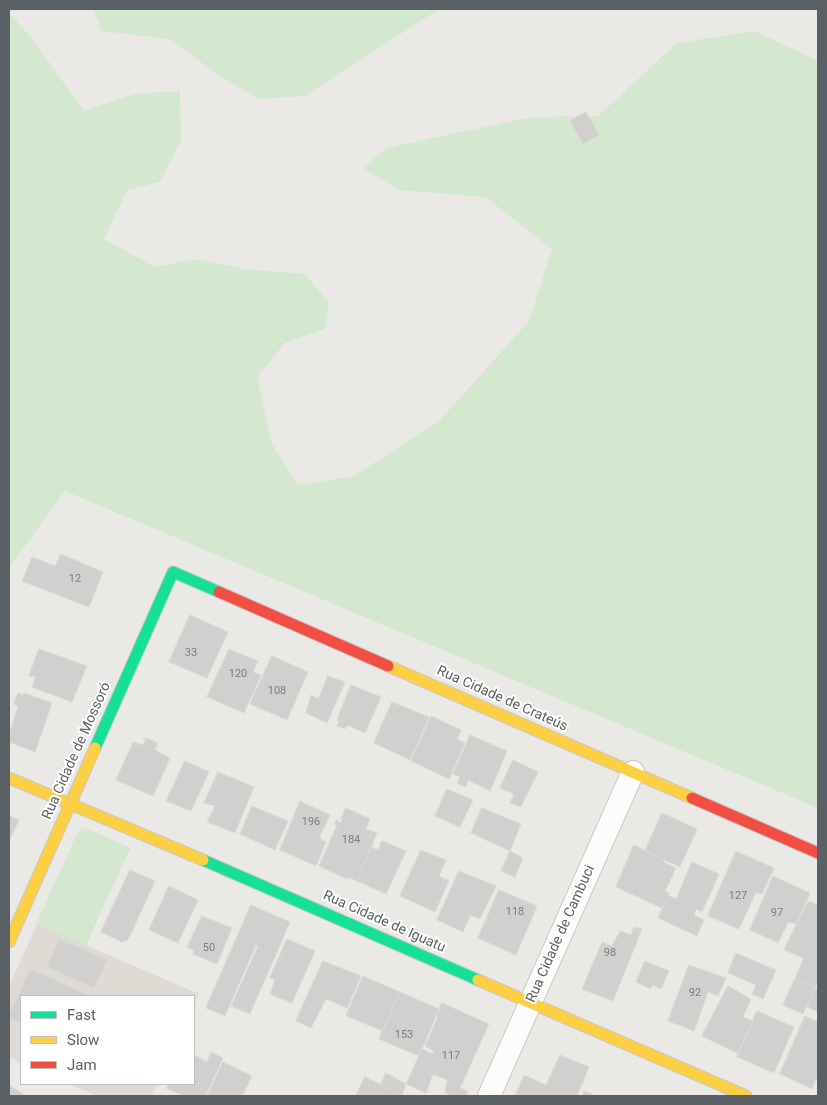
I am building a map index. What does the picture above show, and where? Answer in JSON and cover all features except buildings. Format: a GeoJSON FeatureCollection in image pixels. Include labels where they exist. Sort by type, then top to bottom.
{"type":"FeatureCollection","features":[{"type":"Feature","properties":{"kind":"street","name":"Rua Cidade de Crateús"},"geometry":{"type":"LineString","coordinates":[[173,572],[818,853]]}},
{"type":"Feature","properties":{"kind":"street","name":"Rua Cidade de Mossoró"},"geometry":{"type":"LineString","coordinates":[[9,942],[173,572]]}},
{"type":"Feature","properties":{"kind":"street","name":"Rua Cidade de Cambuci"},"geometry":{"type":"LineString","coordinates":[[489,1096],[632,772]]}},
{"type":"Feature","properties":{"kind":"street","name":"Rua Cidade de Iguatu"},"geometry":{"type":"LineString","coordinates":[[9,778],[71,803],[746,1096]]}},
{"type":"Feature","properties":{"kind":"shaded area"},"geometry":{"type":"Polygon","coordinates":[[[85,828],[130,848],[86,945],[199,994],[195,1003],[195,995],[20,995],[20,1062],[9,1057],[9,987],[79,831],[85,828]]]}},
{"type":"Feature","properties":{"kind":"shaded area"},"geometry":{"type":"Polygon","coordinates":[[[71,1085],[157,1085],[152,1096],[98,1096],[71,1085]]]}},
{"type":"Feature","properties":{"kind":"green space"},"geometry":{"type":"Polygon","coordinates":[[[94,9],[439,9],[305,96],[258,99],[215,73],[170,39],[101,31],[94,9]]]}},
{"type":"Feature","properties":{"kind":"green space"},"geometry":{"type":"Polygon","coordinates":[[[9,13],[33,40],[84,111],[134,94],[180,91],[181,140],[160,182],[127,190],[104,239],[155,267],[196,259],[245,269],[305,274],[329,303],[325,329],[285,343],[257,377],[272,444],[298,485],[354,476],[440,420],[529,321],[552,249],[485,197],[399,190],[363,168],[386,148],[531,117],[598,116],[677,43],[755,31],[818,61],[818,808],[65,491],[9,568],[9,13]]]}},
{"type":"Feature","properties":{"kind":"green space"},"geometry":{"type":"Polygon","coordinates":[[[85,828],[130,848],[86,945],[36,924],[77,834],[85,828]]]}},
{"type":"Feature","properties":{"kind":"traffic: fast"},"geometry":{"type":"LineString","coordinates":[[95,748],[173,572],[219,592]]}},
{"type":"Feature","properties":{"kind":"traffic: fast"},"geometry":{"type":"LineString","coordinates":[[203,860],[478,980]]}},
{"type":"Feature","properties":{"kind":"traffic: slow"},"geometry":{"type":"LineString","coordinates":[[388,666],[692,798]]}},
{"type":"Feature","properties":{"kind":"traffic: slow"},"geometry":{"type":"LineString","coordinates":[[9,942],[95,748]]}},
{"type":"Feature","properties":{"kind":"traffic: slow"},"geometry":{"type":"LineString","coordinates":[[9,778],[203,860]]}},
{"type":"Feature","properties":{"kind":"traffic: slow"},"geometry":{"type":"LineString","coordinates":[[478,980],[746,1096]]}},
{"type":"Feature","properties":{"kind":"traffic: jam"},"geometry":{"type":"LineString","coordinates":[[219,592],[388,666]]}},
{"type":"Feature","properties":{"kind":"traffic: jam"},"geometry":{"type":"LineString","coordinates":[[692,798],[818,853]]}}]}
